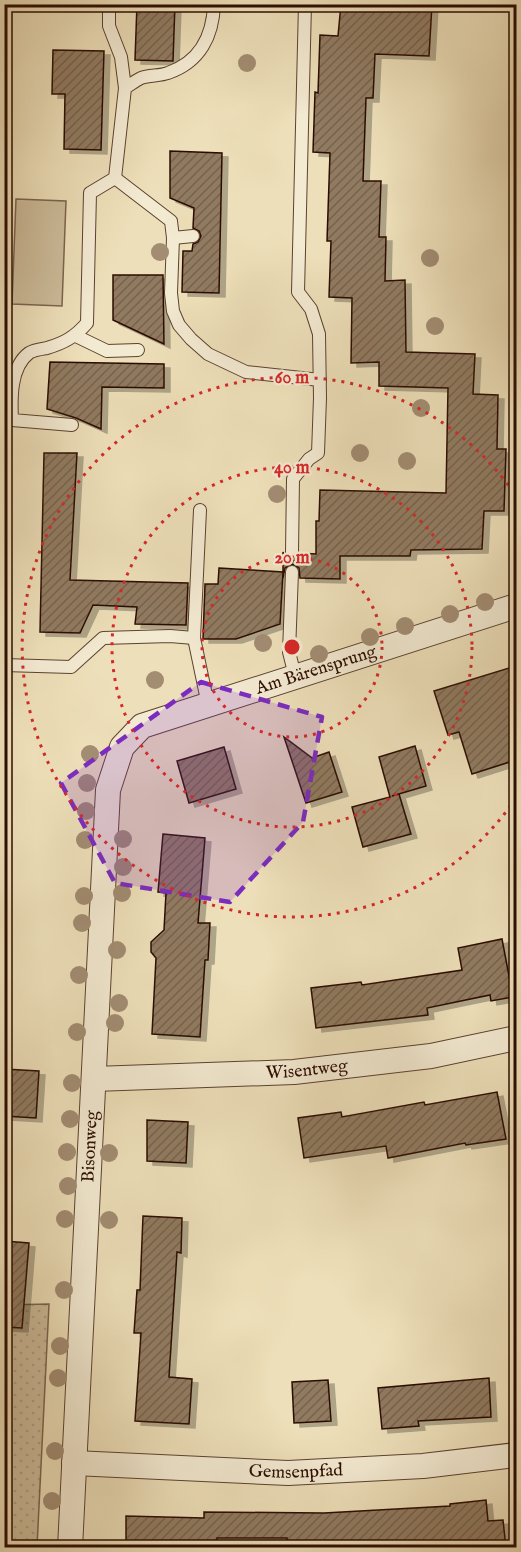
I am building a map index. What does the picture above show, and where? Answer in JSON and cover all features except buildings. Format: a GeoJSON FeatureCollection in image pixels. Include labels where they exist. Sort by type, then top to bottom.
{"type":"FeatureCollection","features":[{"type":"Feature","properties":{"kind":"street","name":"Am Bärensprung"},"geometry":{"type":"LineString","coordinates":[[122,747],[142,726],[516,606]]}},
{"type":"Feature","properties":{"kind":"street","name":"Bisonweg"},"geometry":{"type":"LineString","coordinates":[[70,1548],[108,790],[122,747]]}},
{"type":"Feature","properties":{"kind":"street","name":"Wisentweg"},"geometry":{"type":"LineString","coordinates":[[94,1079],[294,1072],[431,1056],[516,1038]]}},
{"type":"Feature","properties":{"kind":"street","name":"Gemsenpfad"},"geometry":{"type":"LineString","coordinates":[[74,1463],[288,1473],[423,1466],[516,1455]]}},
{"type":"Feature","properties":{"kind":"lane"},"geometry":{"type":"LineString","coordinates":[[109,4],[109,26],[121,57],[125,88],[116,178]]}},
{"type":"Feature","properties":{"kind":"lane"},"geometry":{"type":"LineString","coordinates":[[125,88],[142,78],[169,73],[198,56],[208,38],[214,16],[214,4]]}},
{"type":"Feature","properties":{"kind":"lane"},"geometry":{"type":"LineString","coordinates":[[292,553],[293,479],[309,459],[318,453],[320,380],[319,334],[311,309],[298,292],[305,4]]}},
{"type":"Feature","properties":{"kind":"lane"},"geometry":{"type":"LineString","coordinates":[[116,178],[171,221],[173,311],[179,325],[191,339],[208,354],[246,372],[320,380]]}},
{"type":"Feature","properties":{"kind":"lane"},"geometry":{"type":"LineString","coordinates":[[72,424],[8,424],[11,398],[18,365],[30,352],[76,336],[87,323],[90,193],[116,178]]}},
{"type":"Feature","properties":{"kind":"lane"},"geometry":{"type":"LineString","coordinates":[[173,238],[193,236]]}},
{"type":"Feature","properties":{"kind":"lane"},"geometry":{"type":"LineString","coordinates":[[76,336],[107,351],[138,350]]}},
{"type":"Feature","properties":{"kind":"lane"},"geometry":{"type":"LineString","coordinates":[[200,510],[194,638],[208,705]]}},
{"type":"Feature","properties":{"kind":"lane"},"geometry":{"type":"LineString","coordinates":[[292,572],[289,652],[295,676]]}},
{"type":"Feature","properties":{"kind":"lane"},"geometry":{"type":"LineString","coordinates":[[4,665],[71,667],[103,638],[170,636],[194,638]]}},
{"type":"Feature","properties":{"kind":"highlighted area"},"geometry":{"type":"Polygon","coordinates":[[[201,682],[322,717],[303,822],[230,902],[115,883],[61,783],[201,682]]]}},
{"type":"Feature","properties":{"kind":"shaded area"},"geometry":{"type":"Polygon","coordinates":[[[16,199],[66,201],[62,306],[12,304],[16,199]]]}},
{"type":"Feature","properties":{"kind":"shaded area"},"geometry":{"type":"Polygon","coordinates":[[[49,1304],[37,1547],[5,1547],[4,1305],[49,1304]]]}}]}
